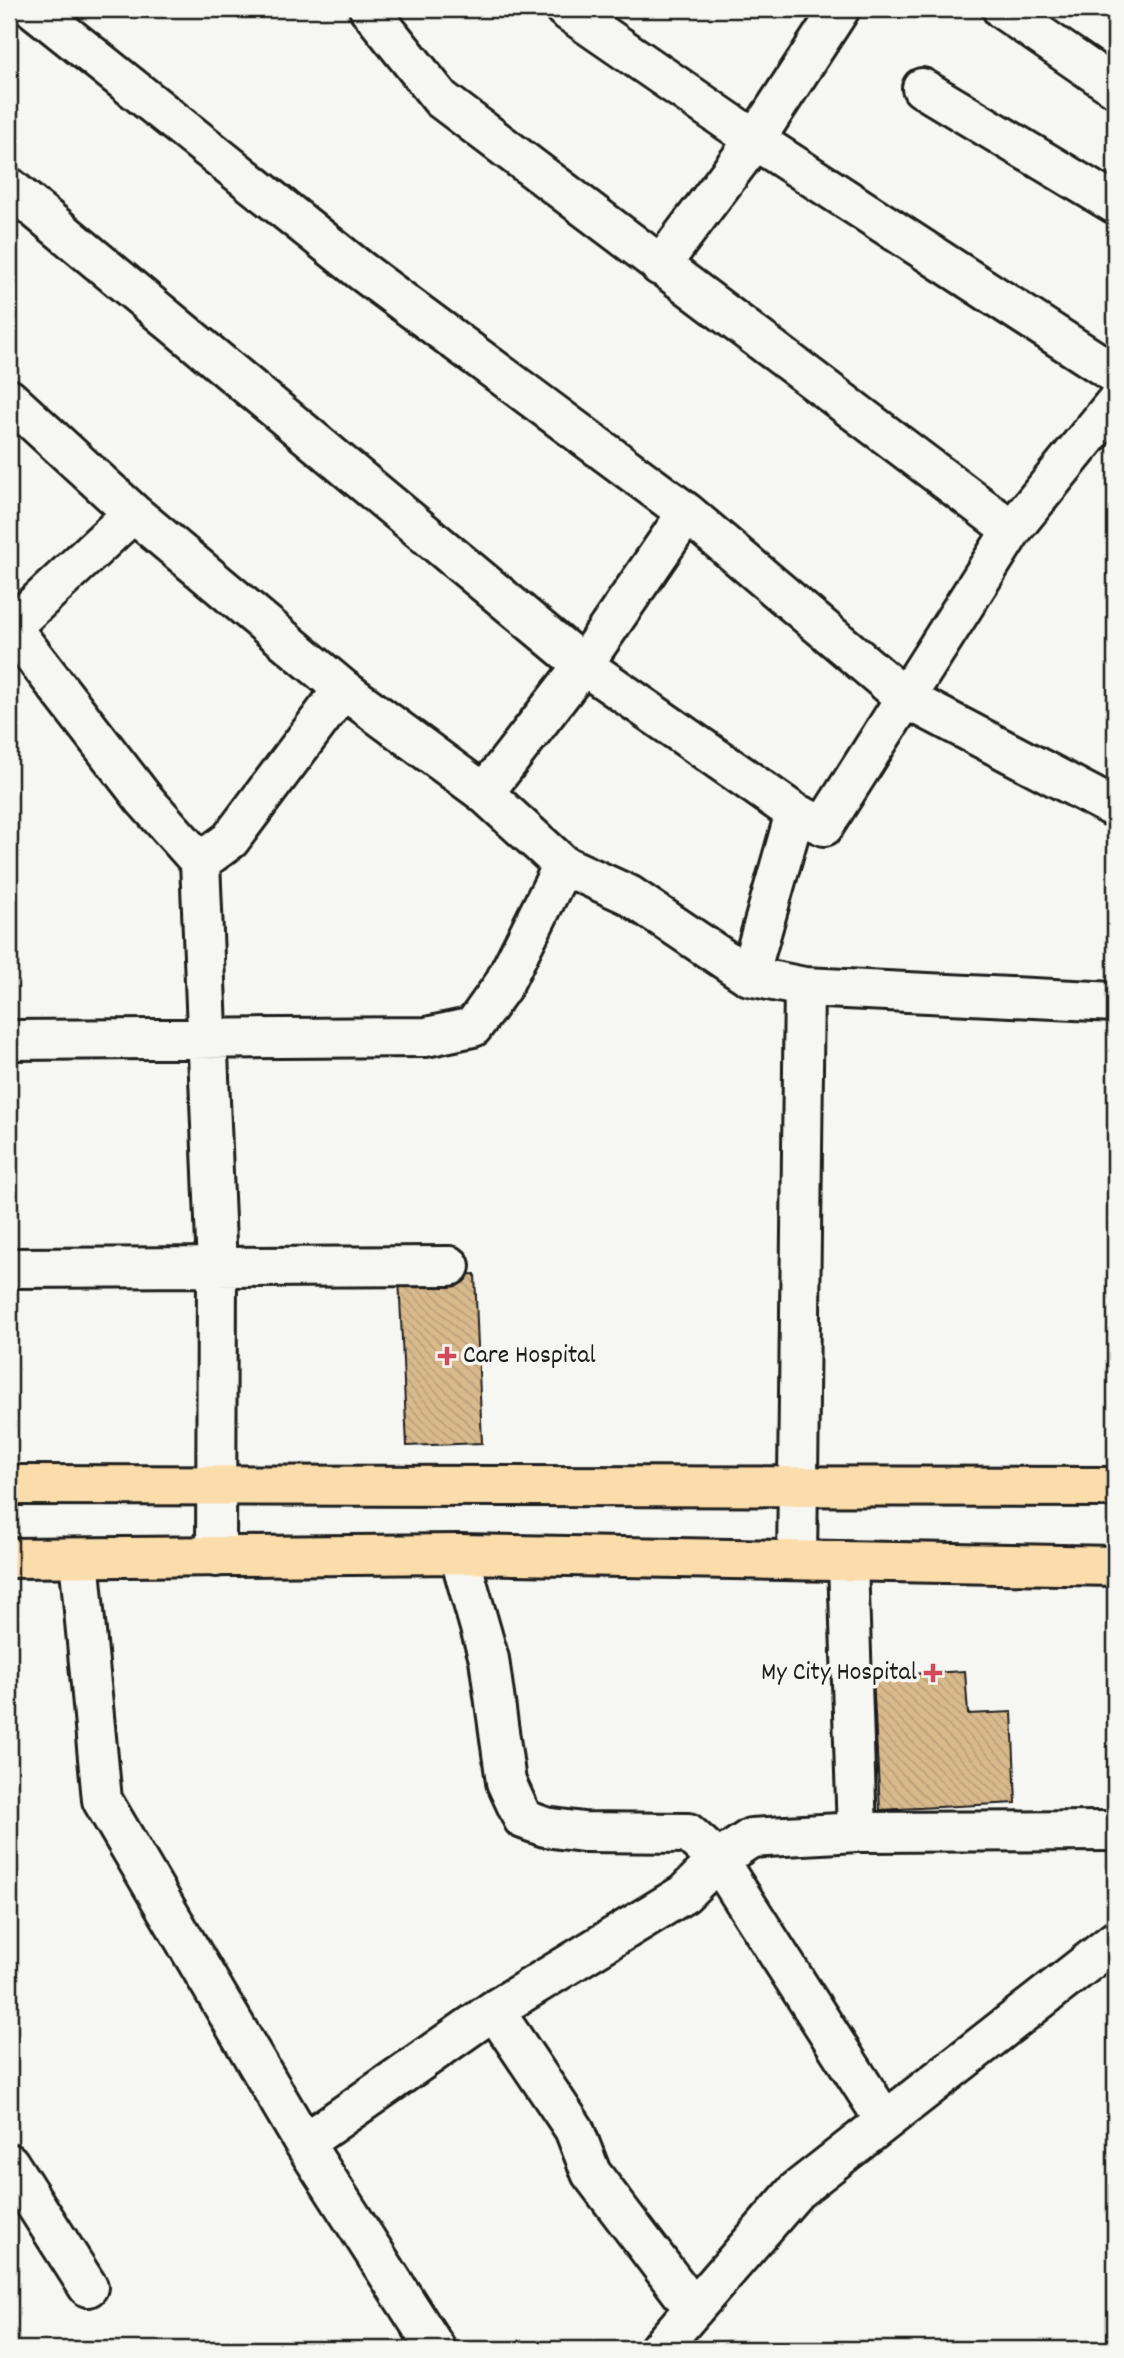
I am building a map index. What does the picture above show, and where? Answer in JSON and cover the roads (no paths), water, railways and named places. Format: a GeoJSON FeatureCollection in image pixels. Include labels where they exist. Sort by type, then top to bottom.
{"type":"FeatureCollection","features":[{"type":"Feature","properties":{"kind":"main road"},"geometry":{"type":"LineString","coordinates":[[9,1485],[218,1488],[1115,1487]]}},
{"type":"Feature","properties":{"kind":"main road"},"geometry":{"type":"LineString","coordinates":[[9,1558],[459,1554],[1115,1566]]}},
{"type":"Feature","properties":{"kind":"street"},"geometry":{"type":"LineString","coordinates":[[34,9],[360,270],[687,513],[905,698],[1115,808]]}},
{"type":"Feature","properties":{"kind":"street"},"geometry":{"type":"LineString","coordinates":[[369,9],[441,99],[660,267],[1012,530]]}},
{"type":"Feature","properties":{"kind":"street"},"geometry":{"type":"LineString","coordinates":[[565,9],[755,140],[1115,373]]}},
{"type":"Feature","properties":{"kind":"street"},"geometry":{"type":"LineString","coordinates":[[660,267],[755,140],[840,9]]}},
{"type":"Feature","properties":{"kind":"street"},"geometry":{"type":"LineString","coordinates":[[1002,9],[1115,87]]}},
{"type":"Feature","properties":{"kind":"street"},"geometry":{"type":"LineString","coordinates":[[922,88],[1115,204]]}},
{"type":"Feature","properties":{"kind":"street"},"geometry":{"type":"LineString","coordinates":[[9,187],[583,665],[795,813],[824,826],[1012,530],[1115,403]]}},
{"type":"Feature","properties":{"kind":"street"},"geometry":{"type":"LineString","coordinates":[[9,399],[133,513],[343,689],[484,793],[563,864],[629,895],[749,975],[804,987],[1115,1002]]}},
{"type":"Feature","properties":{"kind":"street"},"geometry":{"type":"LineString","coordinates":[[133,513],[10,628],[143,798],[200,862],[217,1268],[216,1556]]}},
{"type":"Feature","properties":{"kind":"street"},"geometry":{"type":"LineString","coordinates":[[484,793],[583,665],[687,513]]}},
{"type":"Feature","properties":{"kind":"street"},"geometry":{"type":"LineString","coordinates":[[200,862],[230,840],[343,689]]}},
{"type":"Feature","properties":{"kind":"street"},"geometry":{"type":"LineString","coordinates":[[749,975],[795,813]]}},
{"type":"Feature","properties":{"kind":"street"},"geometry":{"type":"LineString","coordinates":[[9,1040],[426,1037],[473,1027],[503,985],[563,864]]}},
{"type":"Feature","properties":{"kind":"street"},"geometry":{"type":"LineString","coordinates":[[797,1560],[804,987]]}},
{"type":"Feature","properties":{"kind":"street"},"geometry":{"type":"LineString","coordinates":[[9,1268],[450,1266]]}},
{"type":"Feature","properties":{"kind":"street"},"geometry":{"type":"LineString","coordinates":[[459,1554],[489,1659],[506,1783],[523,1819],[545,1827],[583,1832],[688,1833],[718,1860],[885,2122]]}},
{"type":"Feature","properties":{"kind":"street"},"geometry":{"type":"LineString","coordinates":[[79,1558],[102,1800],[304,2143],[436,2349]]}},
{"type":"Feature","properties":{"kind":"street"},"geometry":{"type":"LineString","coordinates":[[848,1563],[857,1832]]}},
{"type":"Feature","properties":{"kind":"street"},"geometry":{"type":"LineString","coordinates":[[304,2143],[494,2010],[684,1894],[718,1860],[751,1838],[857,1832],[1115,1831]]}},
{"type":"Feature","properties":{"kind":"street"},"geometry":{"type":"LineString","coordinates":[[659,2349],[796,2191],[1115,1941]]}},
{"type":"Feature","properties":{"kind":"street"},"geometry":{"type":"LineString","coordinates":[[494,2010],[574,2129],[592,2173],[694,2309]]}},
{"type":"Feature","properties":{"kind":"street"},"geometry":{"type":"LineString","coordinates":[[9,2163],[88,2287]]}},
{"type":"Feature","properties":{"kind":"place","name":"Care Hospital"},"geometry":{"type":"Point","coordinates":[447,1356]}},
{"type":"Feature","properties":{"kind":"place","name":"My City Hospital"},"geometry":{"type":"Point","coordinates":[933,1673]}}]}
